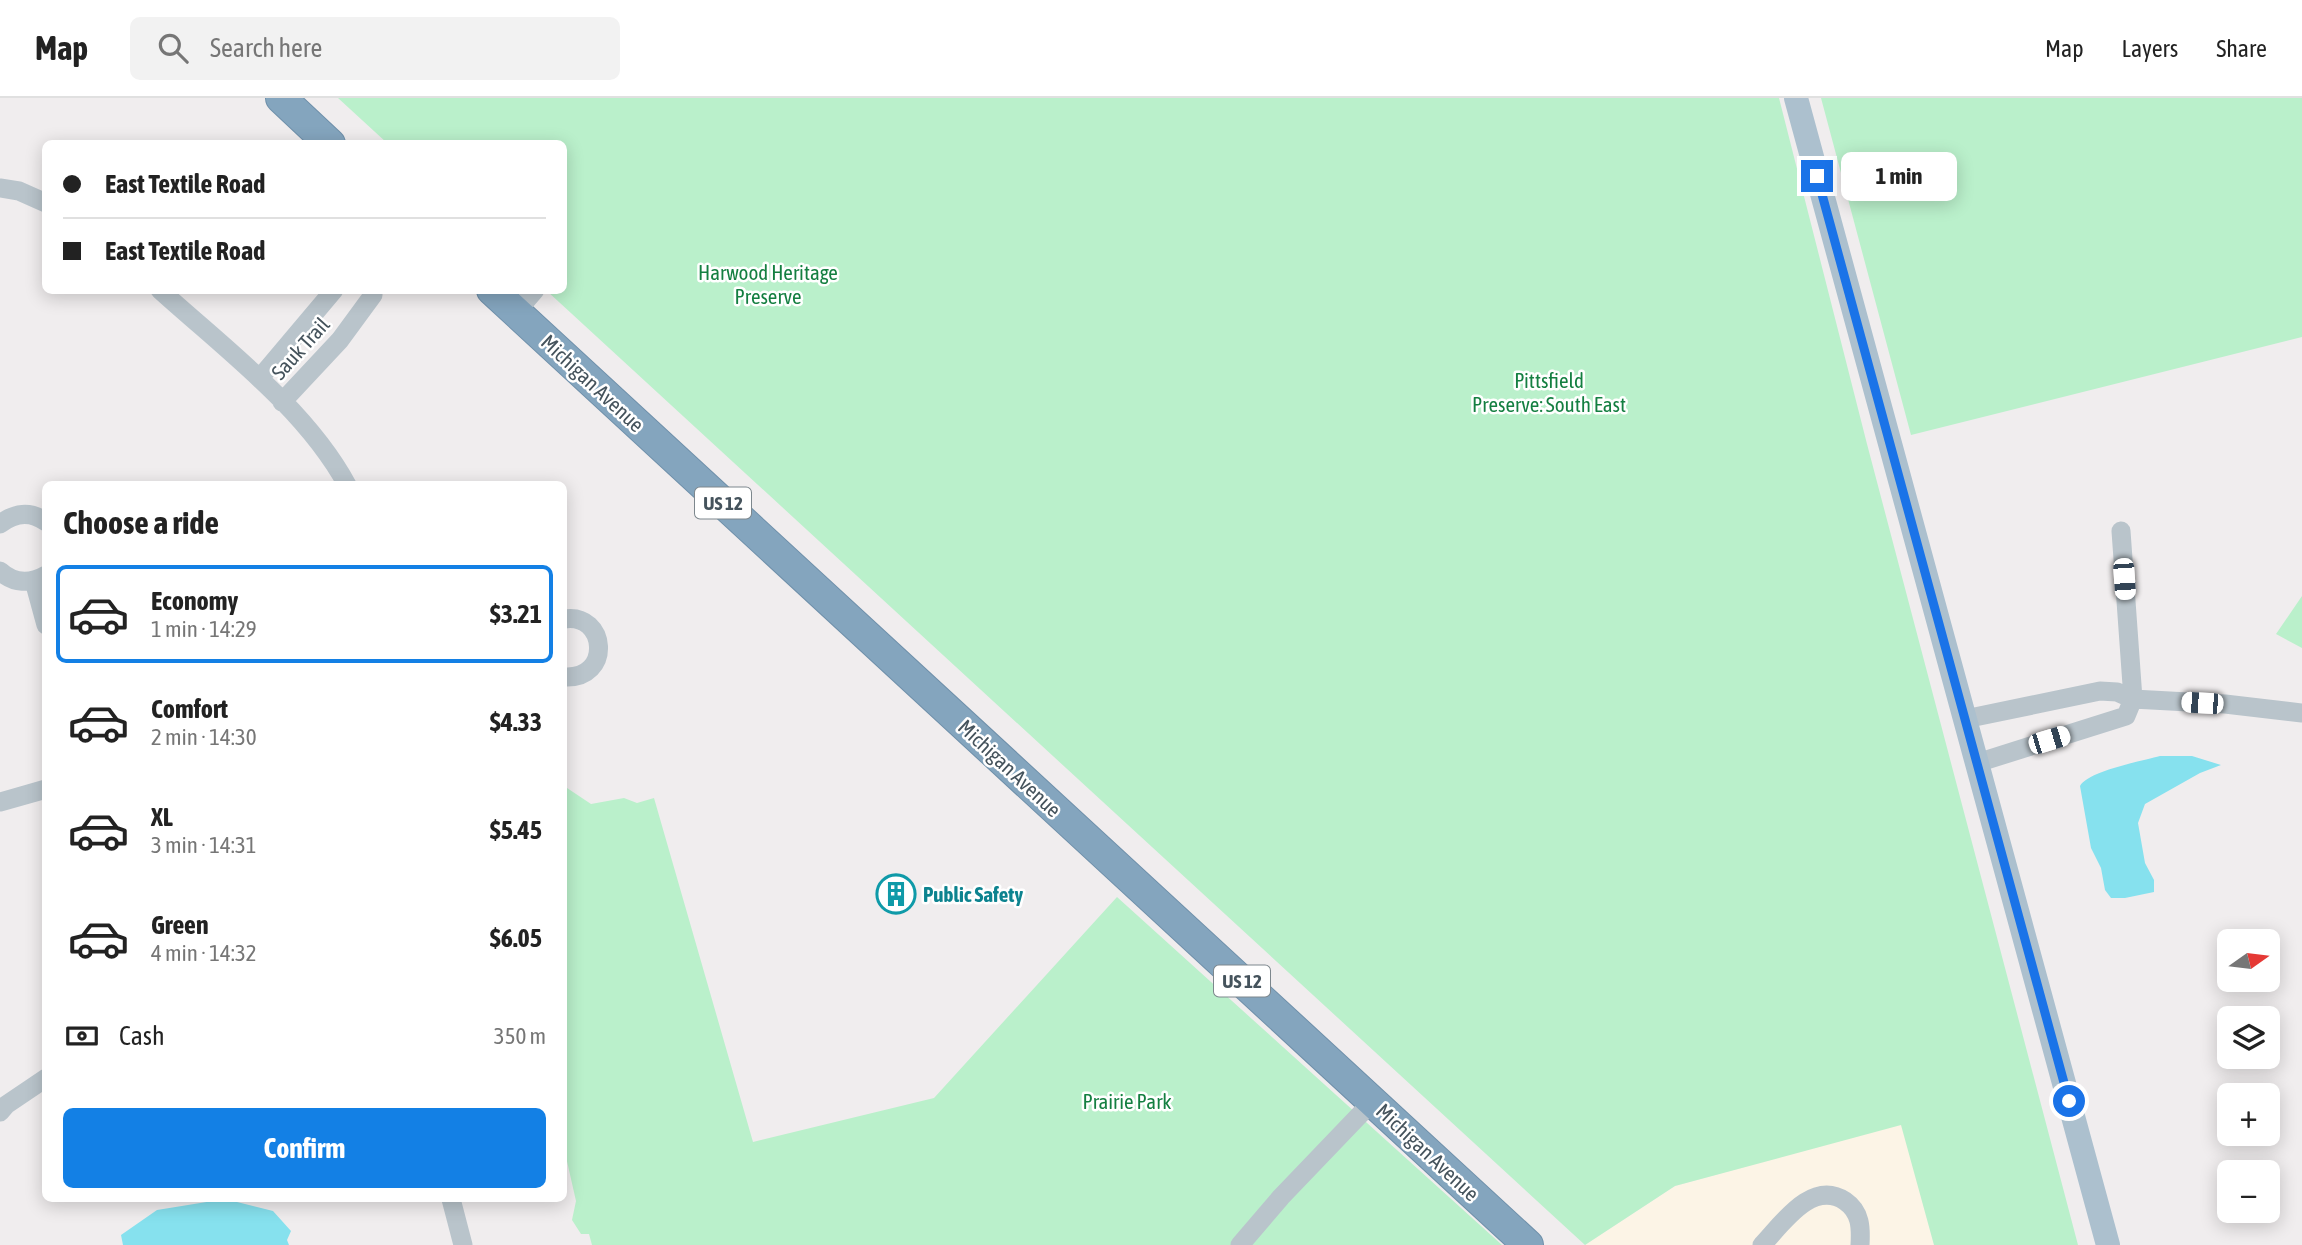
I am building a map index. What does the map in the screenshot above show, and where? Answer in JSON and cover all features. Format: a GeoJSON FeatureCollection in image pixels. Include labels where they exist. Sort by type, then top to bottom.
{"type":"FeatureCollection","features":[{"type":"Feature","properties":{"kind":"highway"},"geometry":{"type":"LineString","coordinates":[[281,98],[326,140]]}},
{"type":"Feature","properties":{"kind":"highway","name":"Michigan Avenue"},"geometry":{"type":"LineString","coordinates":[[504,294],[525,301],[1528,1245]]}},
{"type":"Feature","properties":{"kind":"main road"},"geometry":{"type":"LineString","coordinates":[[1796,98],[2108,1245]]}},
{"type":"Feature","properties":{"kind":"street"},"geometry":{"type":"LineString","coordinates":[[0,188],[19,191],[42,201]]}},
{"type":"Feature","properties":{"kind":"street"},"geometry":{"type":"LineString","coordinates":[[165,294],[260,378]]}},
{"type":"Feature","properties":{"kind":"street","name":"Sauk Trail"},"geometry":{"type":"LineString","coordinates":[[331,294],[260,378],[332,458],[345,481]]}},
{"type":"Feature","properties":{"kind":"street","name":"Sauk Trail"},"geometry":{"type":"LineString","coordinates":[[282,402],[340,340],[373,294]]}},
{"type":"Feature","properties":{"kind":"street"},"geometry":{"type":"LineString","coordinates":[[0,524],[18,514],[30,514],[42,520]]}},
{"type":"Feature","properties":{"kind":"street"},"geometry":{"type":"LineString","coordinates":[[1977,763],[2126,716],[2133,699],[2121,531]]}},
{"type":"Feature","properties":{"kind":"street"},"geometry":{"type":"LineString","coordinates":[[0,571],[12,580],[23,582],[40,578]]}},
{"type":"Feature","properties":{"kind":"street"},"geometry":{"type":"LineString","coordinates":[[567,619],[579,619],[587,624],[594,631],[599,649],[592,667],[575,677],[567,677]]}},
{"type":"Feature","properties":{"kind":"street"},"geometry":{"type":"LineString","coordinates":[[1965,719],[2100,691],[2117,692],[2133,699],[2224,704],[2302,713]]}},
{"type":"Feature","properties":{"kind":"street"},"geometry":{"type":"LineString","coordinates":[[0,802],[42,790]]}},
{"type":"Feature","properties":{"kind":"street"},"geometry":{"type":"LineString","coordinates":[[0,1112],[42,1080]]}},
{"type":"Feature","properties":{"kind":"street"},"geometry":{"type":"LineString","coordinates":[[1240,1245],[1373,1101]]}},
{"type":"Feature","properties":{"kind":"street"},"geometry":{"type":"LineString","coordinates":[[1762,1245],[1798,1207],[1813,1197],[1824,1195],[1843,1199],[1852,1206],[1860,1221],[1860,1245]]}},
{"type":"Feature","properties":{"kind":"street"},"geometry":{"type":"LineString","coordinates":[[452,1202],[463,1245]]}},
{"type":"Feature","properties":{"kind":"shaded area"},"geometry":{"type":"Polygon","coordinates":[[[1902,1124],[1934,1245],[1585,1245],[1675,1186],[1902,1124]]]}},
{"type":"Feature","properties":{"kind":"green space"},"geometry":{"type":"Polygon","coordinates":[[[338,98],[1779,98],[1867,444],[2078,1245],[1934,1245],[1901,1125],[1675,1186],[1585,1245],[550,294],[567,294],[567,140],[384,140],[338,98]]]}},
{"type":"Feature","properties":{"kind":"green space"},"geometry":{"type":"Polygon","coordinates":[[[1821,98],[2302,98],[2302,337],[1911,435],[1821,98]]]}},
{"type":"Feature","properties":{"kind":"green space"},"geometry":{"type":"Polygon","coordinates":[[[2302,596],[2302,648],[2276,634],[2302,596]]]}},
{"type":"Feature","properties":{"kind":"green space","name":"Prairie Park"},"geometry":{"type":"Polygon","coordinates":[[[567,788],[591,804],[624,798],[637,803],[654,798],[753,1142],[934,1098],[1117,897],[1502,1245],[592,1245],[589,1234],[581,1234],[572,1220],[576,1201],[567,1161],[567,788]]]}},
{"type":"Feature","properties":{"kind":"water"},"geometry":{"type":"Polygon","coordinates":[[[2160,756],[2192,756],[2221,765],[2200,773],[2145,804],[2138,823],[2145,863],[2154,880],[2154,892],[2111,898],[2105,890],[2101,868],[2091,848],[2080,786],[2104,771],[2160,756]]]}},
{"type":"Feature","properties":{"kind":"water"},"geometry":{"type":"Polygon","coordinates":[[[206,1202],[237,1202],[273,1211],[291,1231],[287,1240],[289,1245],[123,1245],[121,1235],[157,1210],[206,1202]]]}},
{"type":"Feature","properties":{"kind":"place","name":"Public Safety"},"geometry":{"type":"Point","coordinates":[896,894]}},
{"type":"Feature","properties":{"kind":"route"},"geometry":{"type":"LineString","coordinates":[[1817,176],[2069,1101]]}},
{"type":"Feature","properties":{"kind":"park label","name":"Harwood Heritage Preserve"},"geometry":{"type":"Point","coordinates":[768,284]}},
{"type":"Feature","properties":{"kind":"park label","name":"Pittsfield Preserve: South East"},"geometry":{"type":"Point","coordinates":[1549,392]}}]}
